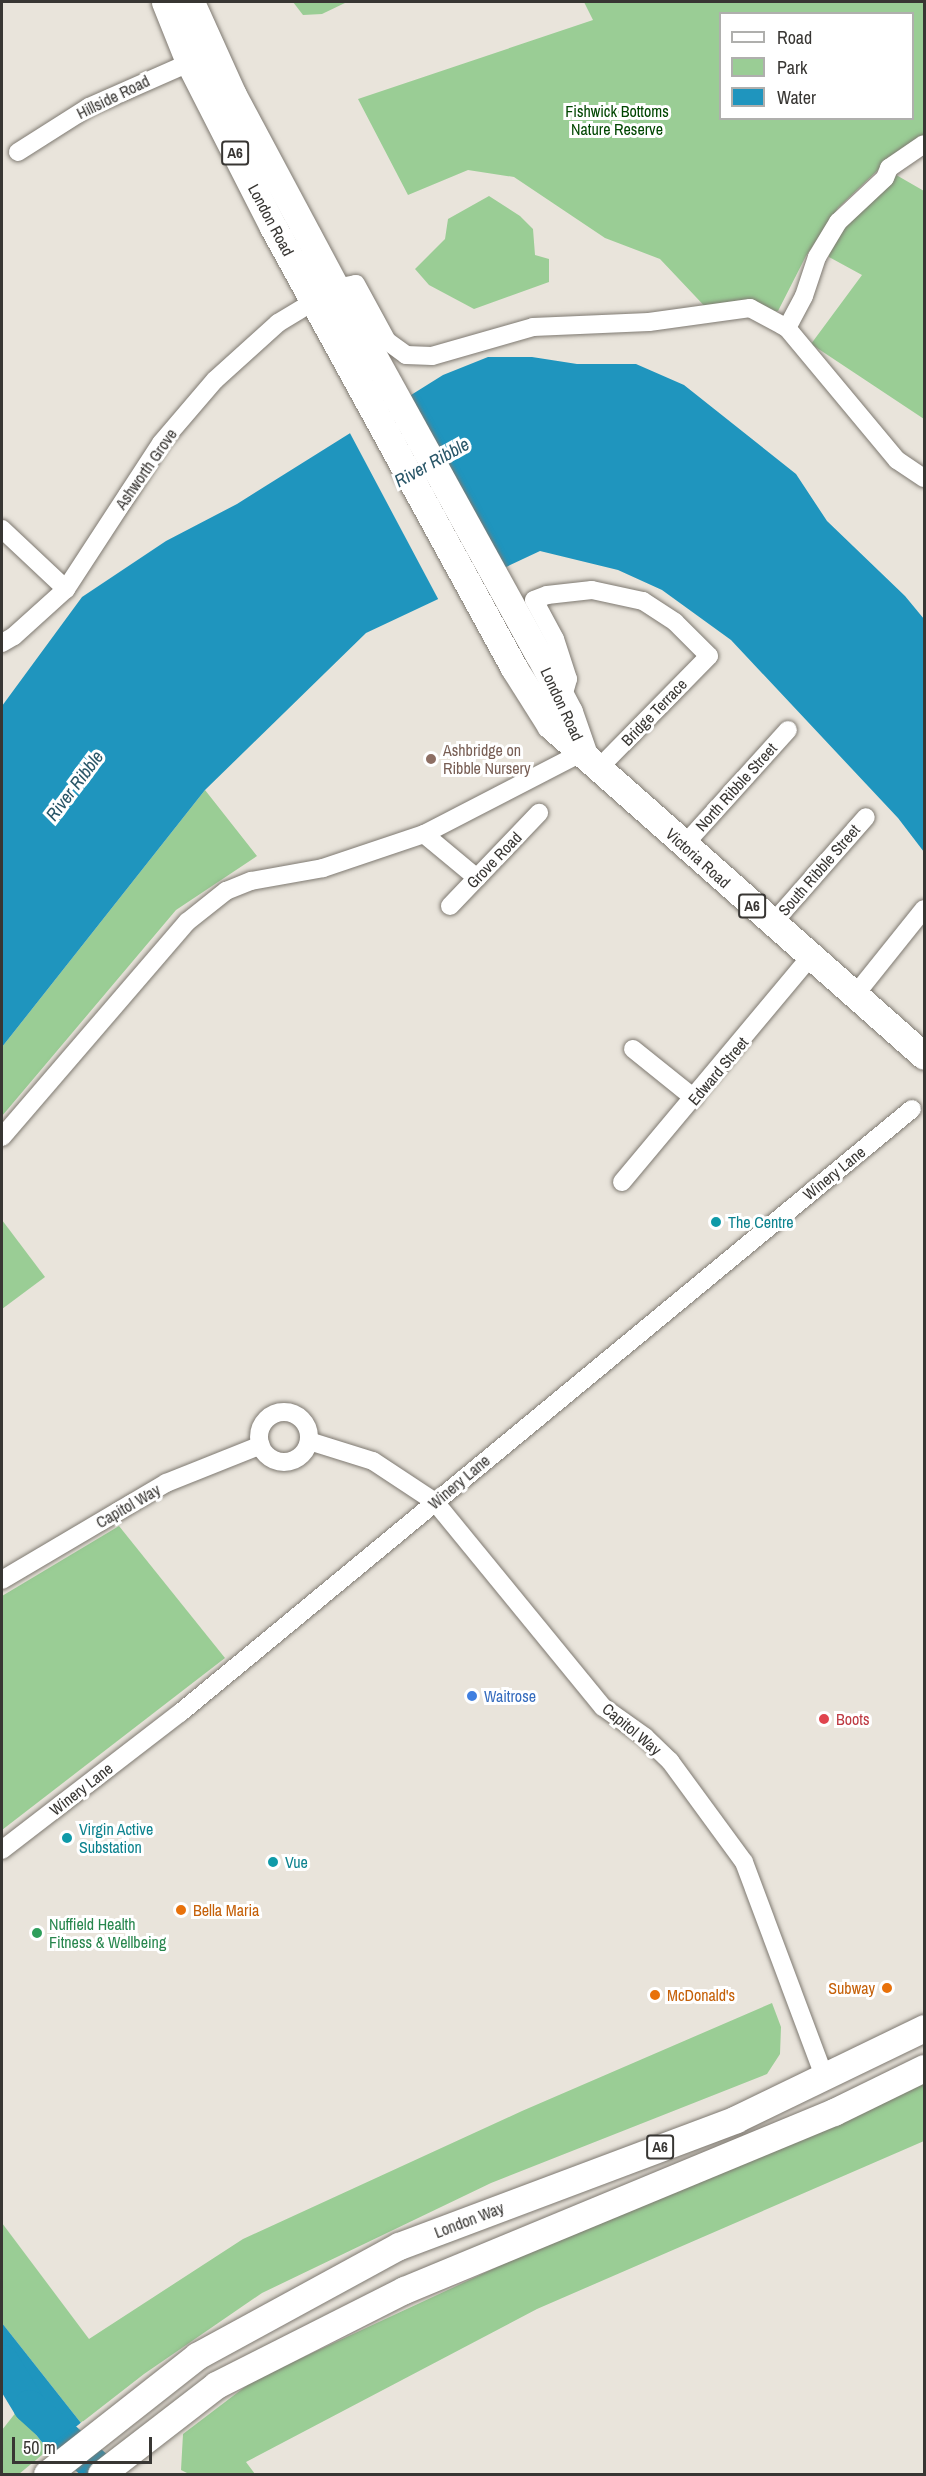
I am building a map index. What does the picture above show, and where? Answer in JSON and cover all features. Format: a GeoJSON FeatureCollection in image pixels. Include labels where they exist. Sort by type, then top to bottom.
{"type":"FeatureCollection","features":[{"type":"Feature","properties":{"kind":"highway","name":"London Road"},"geometry":{"type":"LineString","coordinates":[[165,2],[189,62],[325,294],[482,581],[550,725],[591,760]]}},
{"type":"Feature","properties":{"kind":"highway","name":"London Road"},"geometry":{"type":"LineString","coordinates":[[191,2],[325,294]]}},
{"type":"Feature","properties":{"kind":"highway","name":"London Road"},"geometry":{"type":"LineString","coordinates":[[482,581],[562,700],[591,760]]}},
{"type":"Feature","properties":{"kind":"highway","name":"Victoria Road"},"geometry":{"type":"LineString","coordinates":[[591,760],[772,924],[924,1056]]}},
{"type":"Feature","properties":{"kind":"highway","name":"London Way"},"geometry":{"type":"LineString","coordinates":[[47,2475],[197,2356],[399,2246],[736,2119],[825,2079],[924,2028]]}},
{"type":"Feature","properties":{"kind":"highway","name":"A6"},"geometry":{"type":"LineString","coordinates":[[101,2475],[216,2385],[404,2290],[834,2112],[924,2068]]}},
{"type":"Feature","properties":{"kind":"highway"},"geometry":{"type":"LineString","coordinates":[[825,2079],[834,2112]]}},
{"type":"Feature","properties":{"kind":"street","name":"Hillside Road"},"geometry":{"type":"LineString","coordinates":[[18,152],[89,107],[214,53]]}},
{"type":"Feature","properties":{"kind":"street"},"geometry":{"type":"LineString","coordinates":[[787,328],[804,296],[817,257],[838,222],[885,178],[889,168],[924,144]]}},
{"type":"Feature","properties":{"kind":"street"},"geometry":{"type":"LineString","coordinates":[[325,294],[356,284],[387,341],[406,355],[432,356],[533,327],[649,322],[750,308],[787,328],[897,460],[924,478]]}},
{"type":"Feature","properties":{"kind":"street","name":"Ashworth Grove"},"geometry":{"type":"LineString","coordinates":[[2,643],[14,636],[66,589],[161,443],[191,407],[278,322],[325,294]]}},
{"type":"Feature","properties":{"kind":"street"},"geometry":{"type":"LineString","coordinates":[[2,529],[66,589]]}},
{"type":"Feature","properties":{"kind":"street","name":"Bridge Terrace"},"geometry":{"type":"LineString","coordinates":[[2,1137],[187,922],[226,891],[251,881],[322,868],[424,834],[591,760],[709,656],[666,615],[629,595],[577,590],[534,600],[555,639],[568,679],[562,700]]}},
{"type":"Feature","properties":{"kind":"street","name":"North Ribble Street"},"geometry":{"type":"LineString","coordinates":[[684,845],[788,730]]}},
{"type":"Feature","properties":{"kind":"street","name":"Grove Road"},"geometry":{"type":"LineString","coordinates":[[450,906],[538,813]]}},
{"type":"Feature","properties":{"kind":"street","name":"South Ribble Street"},"geometry":{"type":"LineString","coordinates":[[772,924],[866,817]]}},
{"type":"Feature","properties":{"kind":"street"},"geometry":{"type":"LineString","coordinates":[[424,834],[477,878]]}},
{"type":"Feature","properties":{"kind":"street"},"geometry":{"type":"LineString","coordinates":[[855,995],[924,909]]}},
{"type":"Feature","properties":{"kind":"street","name":"Edward Street"},"geometry":{"type":"LineString","coordinates":[[622,1182],[810,957]]}},
{"type":"Feature","properties":{"kind":"street"},"geometry":{"type":"LineString","coordinates":[[633,1049],[694,1098]]}},
{"type":"Feature","properties":{"kind":"street","name":"Winery Lane"},"geometry":{"type":"LineString","coordinates":[[2,1850],[180,1713],[912,1109]]}},
{"type":"Feature","properties":{"kind":"street"},"geometry":{"type":"LineString","coordinates":[[284,1412],[304,1423],[309,1441],[298,1457],[285,1462],[271,1458],[261,1445],[263,1424],[284,1412]]}},
{"type":"Feature","properties":{"kind":"street","name":"Capitol Way"},"geometry":{"type":"LineString","coordinates":[[309,1441],[373,1461],[435,1502],[603,1707],[645,1737],[670,1761],[744,1862],[825,2079]]}},
{"type":"Feature","properties":{"kind":"street","name":"Capitol Way"},"geometry":{"type":"LineString","coordinates":[[2,1580],[166,1483],[261,1445]]}},
{"type":"Feature","properties":{"kind":"green space"},"geometry":{"type":"Polygon","coordinates":[[[293,2],[347,2],[322,14],[303,15],[293,2]]]}},
{"type":"Feature","properties":{"kind":"green space","name":"Fishwick Bottoms Nature Reserve"},"geometry":{"type":"Polygon","coordinates":[[[584,2],[924,2],[924,136],[879,169],[838,208],[806,256],[778,311],[712,314],[660,259],[605,238],[514,177],[468,170],[408,195],[358,99],[593,20],[584,2]]]}},
{"type":"Feature","properties":{"kind":"green space"},"geometry":{"type":"Polygon","coordinates":[[[891,172],[924,191],[924,419],[811,344],[862,275],[829,257],[829,247],[845,222],[891,172]]]}},
{"type":"Feature","properties":{"kind":"green space"},"geometry":{"type":"Polygon","coordinates":[[[489,196],[520,216],[533,229],[535,255],[549,259],[549,282],[474,309],[429,285],[415,269],[445,239],[448,219],[489,196]]]}},
{"type":"Feature","properties":{"kind":"green space"},"geometry":{"type":"Polygon","coordinates":[[[205,790],[257,856],[176,910],[2,1116],[2,1047],[205,790]]]}},
{"type":"Feature","properties":{"kind":"green space"},"geometry":{"type":"Polygon","coordinates":[[[2,1220],[45,1277],[2,1309],[2,1220]]]}},
{"type":"Feature","properties":{"kind":"green space"},"geometry":{"type":"Polygon","coordinates":[[[119,1526],[225,1658],[2,1830],[2,1596],[119,1526]]]}},
{"type":"Feature","properties":{"kind":"green space"},"geometry":{"type":"Polygon","coordinates":[[[772,2003],[781,2027],[780,2054],[767,2074],[491,2183],[262,2293],[144,2374],[81,2423],[2,2323],[2,2223],[89,2339],[243,2239],[522,2111],[772,2003]]]}},
{"type":"Feature","properties":{"kind":"green space"},"geometry":{"type":"Polygon","coordinates":[[[924,2083],[924,2141],[537,2309],[246,2462],[255,2474],[189,2474],[181,2470],[183,2434],[254,2380],[577,2230],[924,2083]]]}},
{"type":"Feature","properties":{"kind":"green space"},"geometry":{"type":"Polygon","coordinates":[[[17,2411],[48,2450],[19,2474],[2,2474],[2,2430],[17,2411]]]}},
{"type":"Feature","properties":{"kind":"water","name":"River Ribble"},"geometry":{"type":"Polygon","coordinates":[[[488,357],[532,357],[577,364],[636,364],[684,385],[796,474],[827,521],[905,596],[924,619],[924,852],[898,818],[731,640],[662,590],[618,570],[540,551],[366,633],[205,790],[2,1047],[2,706],[82,597],[166,541],[237,504],[443,375],[488,357]]]}},
{"type":"Feature","properties":{"kind":"water"},"geometry":{"type":"Polygon","coordinates":[[[2,2323],[81,2423],[48,2450],[2,2391],[2,2323]]]}},
{"type":"Feature","properties":{"kind":"pier"},"geometry":{"type":"Polygon","coordinates":[[[409,393],[503,570],[441,604],[346,426],[409,393]]]}},
{"type":"Feature","properties":{"kind":"pier"},"geometry":{"type":"Polygon","coordinates":[[[83,2421],[83,2425],[46,2452],[48,2450],[83,2421]]]}},
{"type":"Feature","properties":{"kind":"waterway"},"geometry":{"type":"LineString","coordinates":[[2,2361],[29,2406],[104,2474]]}},
{"type":"Feature","properties":{"kind":"place","name":"Ashbridge on Ribble Nursery"},"geometry":{"type":"Point","coordinates":[431,759]}},
{"type":"Feature","properties":{"kind":"place","name":"The Centre"},"geometry":{"type":"Point","coordinates":[716,1222]}},
{"type":"Feature","properties":{"kind":"place","name":"Waitrose"},"geometry":{"type":"Point","coordinates":[472,1696]}},
{"type":"Feature","properties":{"kind":"place","name":"Boots"},"geometry":{"type":"Point","coordinates":[824,1719]}},
{"type":"Feature","properties":{"kind":"place","name":"Virgin Active Substation"},"geometry":{"type":"Point","coordinates":[67,1838]}},
{"type":"Feature","properties":{"kind":"place","name":"Vue"},"geometry":{"type":"Point","coordinates":[273,1862]}},
{"type":"Feature","properties":{"kind":"place","name":"Bella Maria"},"geometry":{"type":"Point","coordinates":[181,1910]}},
{"type":"Feature","properties":{"kind":"place","name":"Nuffield Health Fitness & Wellbeing"},"geometry":{"type":"Point","coordinates":[37,1933]}},
{"type":"Feature","properties":{"kind":"place","name":"Subway"},"geometry":{"type":"Point","coordinates":[887,1988]}},
{"type":"Feature","properties":{"kind":"place","name":"McDonald's"},"geometry":{"type":"Point","coordinates":[655,1995]}}]}
